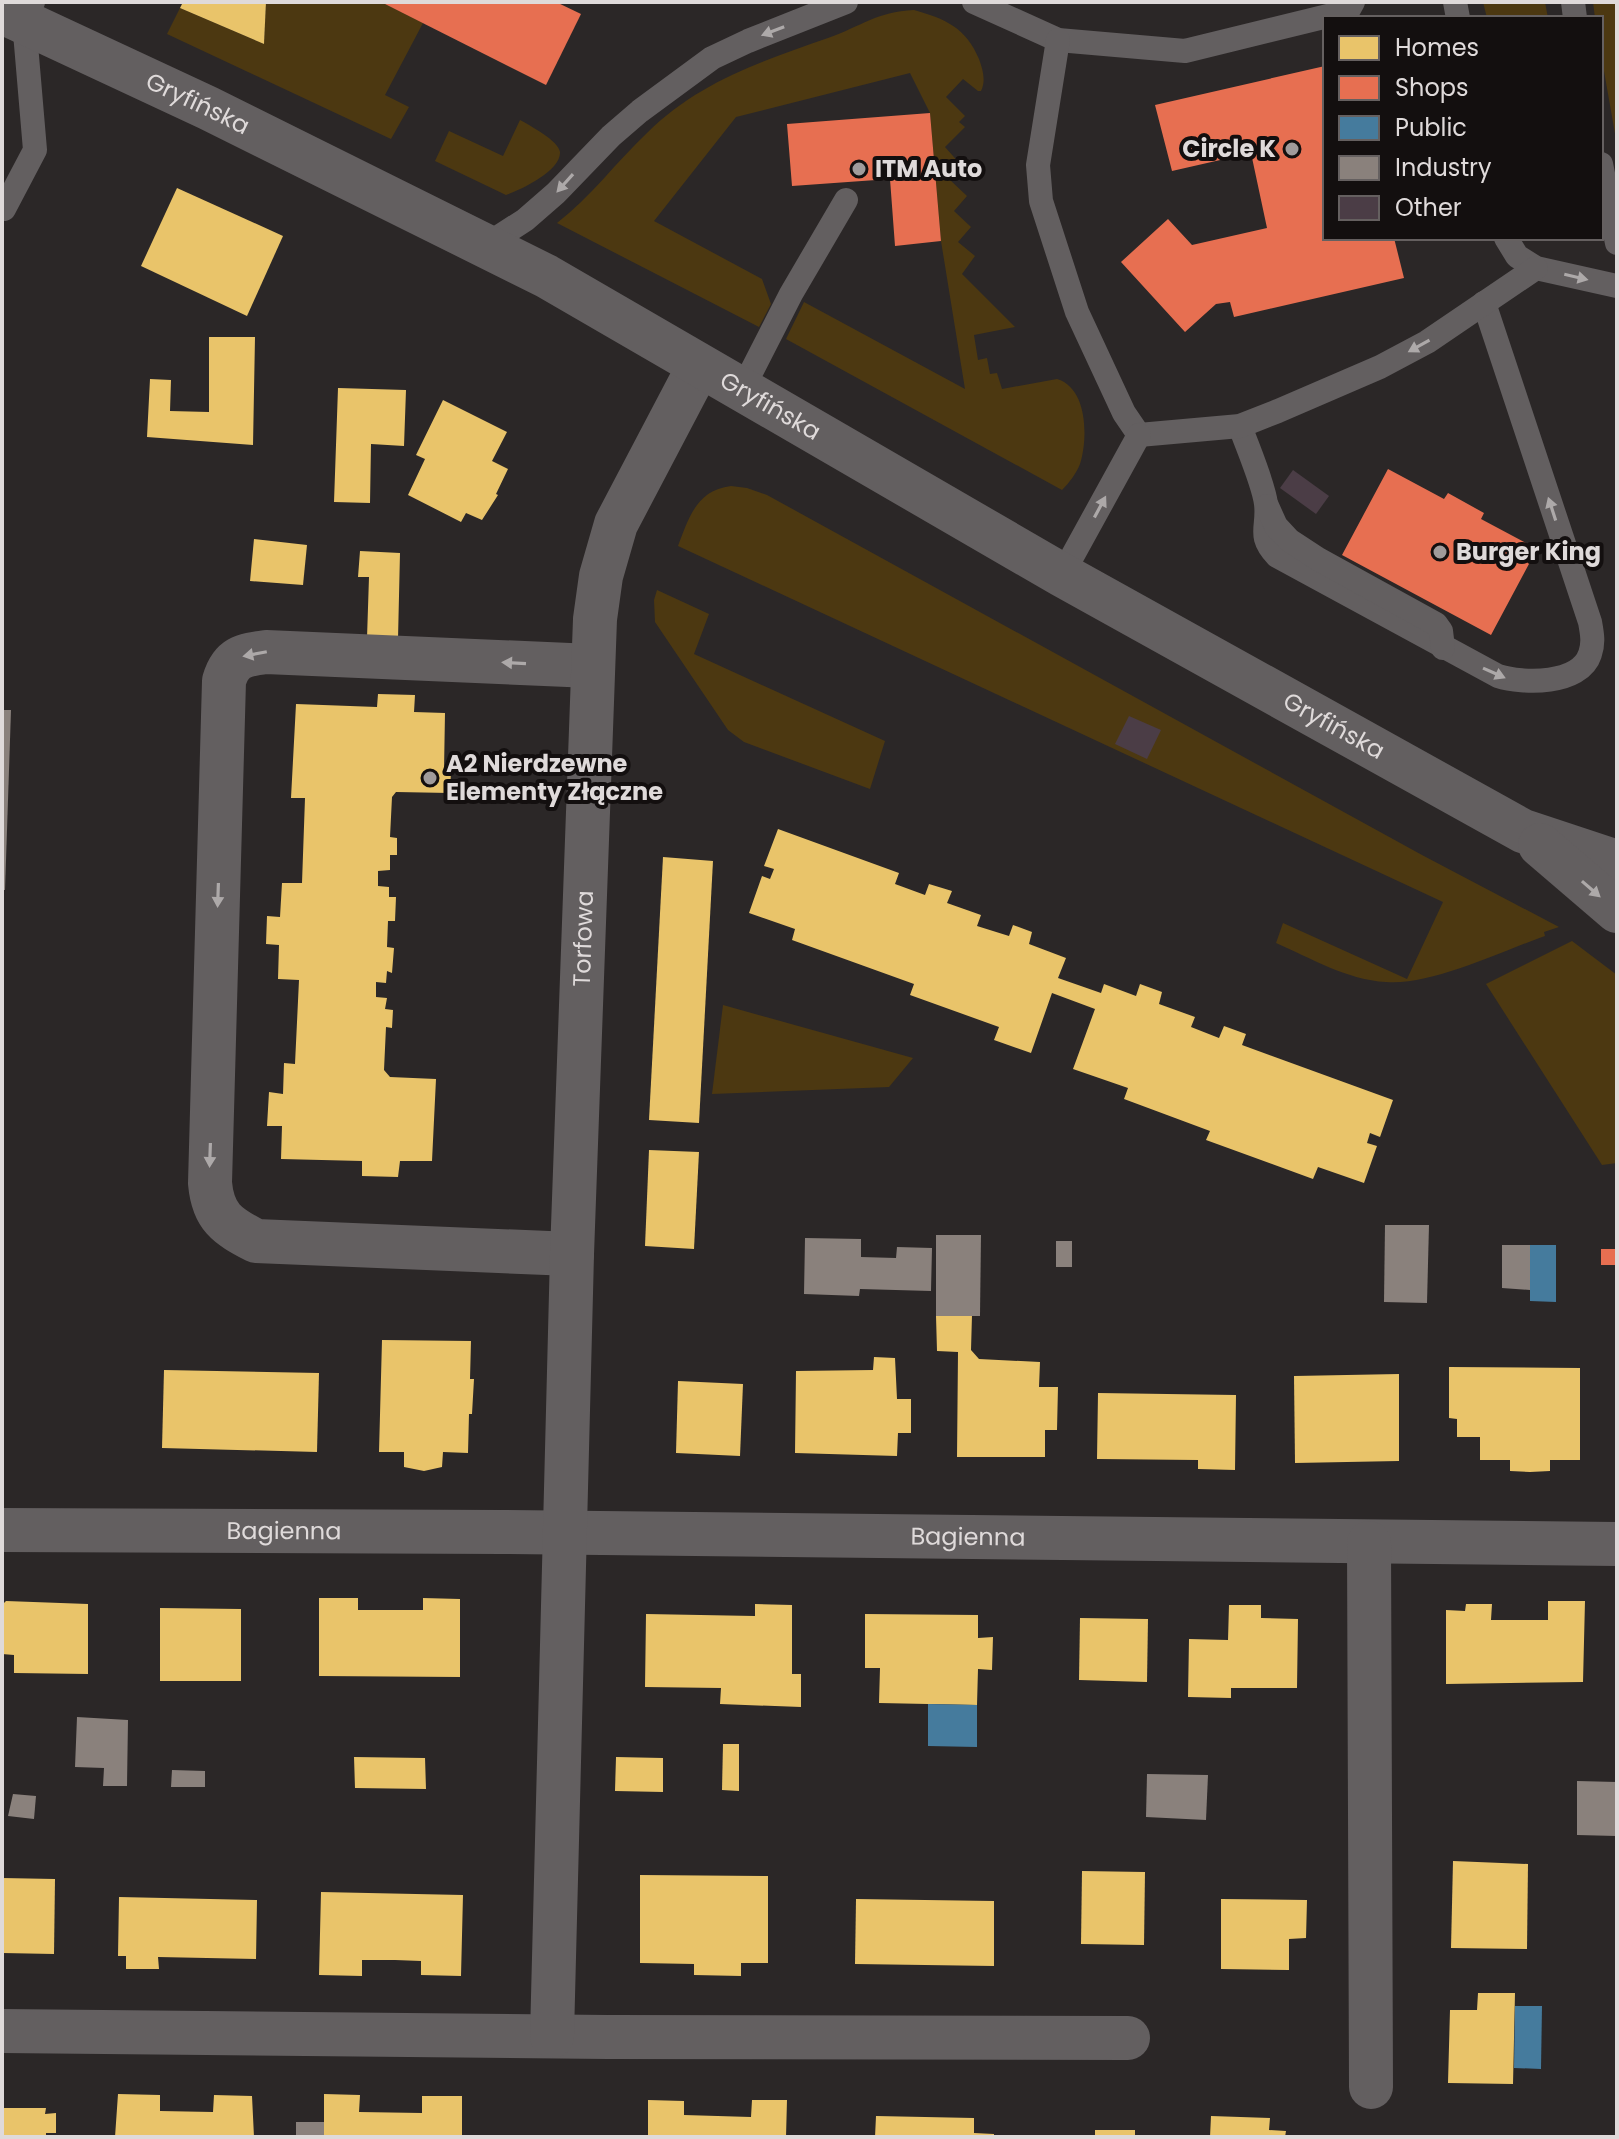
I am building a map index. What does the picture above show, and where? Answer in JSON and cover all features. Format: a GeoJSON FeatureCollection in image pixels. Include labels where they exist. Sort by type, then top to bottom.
{"type":"FeatureCollection","features":[{"type":"Feature","properties":{"kind":"street","name":"Gryfińska"},"geometry":{"type":"LineString","coordinates":[[20,12],[546,276],[1062,575],[1523,831],[1617,862]]}},
{"type":"Feature","properties":{"kind":"street","name":"Torfowa"},"geometry":{"type":"LineString","coordinates":[[566,1533],[592,666],[601,576],[616,524],[699,366]]}},
{"type":"Feature","properties":{"kind":"street"},"geometry":{"type":"LineString","coordinates":[[572,1254],[256,1241],[232,1228],[212,1204],[210,1183],[224,681],[228,667],[243,655],[266,652],[592,666]]}},
{"type":"Feature","properties":{"kind":"street","name":"Gryfińska"},"geometry":{"type":"LineString","coordinates":[[1523,831],[1617,911]]}},
{"type":"Feature","properties":{"kind":"street","name":"Bagienna"},"geometry":{"type":"LineString","coordinates":[[2,1530],[1617,1544]]}},
{"type":"Feature","properties":{"kind":"street"},"geometry":{"type":"LineString","coordinates":[[552,2036],[566,1533]]}},
{"type":"Feature","properties":{"kind":"street"},"geometry":{"type":"LineString","coordinates":[[1369,1543],[1371,2087]]}},
{"type":"Feature","properties":{"kind":"street"},"geometry":{"type":"LineString","coordinates":[[2,2031],[1128,2038]]}},
{"type":"Feature","properties":{"kind":"lane"},"geometry":{"type":"LineString","coordinates":[[486,245],[525,220],[611,136],[712,58],[846,2]]}},
{"type":"Feature","properties":{"kind":"lane"},"geometry":{"type":"LineString","coordinates":[[974,2],[1058,40],[1185,51],[1323,17]]}},
{"type":"Feature","properties":{"kind":"lane"},"geometry":{"type":"LineString","coordinates":[[1328,16],[1348,11],[1353,2]]}},
{"type":"Feature","properties":{"kind":"lane"},"geometry":{"type":"LineString","coordinates":[[4,209],[35,150],[20,12]]}},
{"type":"Feature","properties":{"kind":"lane"},"geometry":{"type":"LineString","coordinates":[[1058,40],[1038,165],[1041,201],[1077,312],[1124,413],[1139,435]]}},
{"type":"Feature","properties":{"kind":"lane"},"geometry":{"type":"LineString","coordinates":[[1603,174],[1617,243]]}},
{"type":"Feature","properties":{"kind":"lane"},"geometry":{"type":"LineString","coordinates":[[742,390],[791,294],[846,200]]}},
{"type":"Feature","properties":{"kind":"lane"},"geometry":{"type":"LineString","coordinates":[[1507,240],[1517,256],[1536,268],[1617,286]]}},
{"type":"Feature","properties":{"kind":"lane"},"geometry":{"type":"LineString","coordinates":[[1139,435],[1240,426],[1380,367],[1427,342],[1536,268]]}},
{"type":"Feature","properties":{"kind":"lane"},"geometry":{"type":"LineString","coordinates":[[1240,426],[1267,504],[1264,536],[1268,547],[1277,556],[1498,676],[1536,682],[1585,665],[1593,641],[1590,622],[1484,303]]}},
{"type":"Feature","properties":{"kind":"lane"},"geometry":{"type":"LineString","coordinates":[[1062,575],[1139,435]]}},
{"type":"Feature","properties":{"kind":"shaded area"},"geometry":{"type":"Polygon","coordinates":[[[266,2],[381,2],[423,23],[385,95],[409,107],[391,139],[167,34],[180,8],[264,44],[266,2]]]}},
{"type":"Feature","properties":{"kind":"shaded area"},"geometry":{"type":"Polygon","coordinates":[[[1483,2],[1545,2],[1548,16],[1486,16],[1483,2]]]}},
{"type":"Feature","properties":{"kind":"shaded area"},"geometry":{"type":"Polygon","coordinates":[[[1593,2],[1617,2],[1617,145],[1603,65],[1603,16],[1595,16],[1593,2]]]}},
{"type":"Feature","properties":{"kind":"shaded area"},"geometry":{"type":"Polygon","coordinates":[[[914,10],[945,21],[961,32],[974,48],[983,71],[981,91],[963,79],[946,97],[965,116],[959,122],[965,127],[945,147],[961,165],[949,179],[967,196],[954,211],[971,227],[958,242],[975,256],[962,274],[1015,327],[974,335],[978,360],[987,358],[990,374],[997,373],[1002,389],[1057,379],[1075,393],[1083,416],[1083,454],[1076,471],[1062,490],[786,339],[804,302],[965,389],[941,241],[930,113],[910,73],[736,117],[654,221],[762,279],[771,304],[759,327],[557,223],[667,115],[709,87],[755,65],[879,17],[914,10]]]}},
{"type":"Feature","properties":{"kind":"shaded area"},"geometry":{"type":"Polygon","coordinates":[[[520,120],[549,138],[560,152],[559,159],[547,173],[520,189],[506,195],[435,161],[449,131],[503,156],[520,120]]]}},
{"type":"Feature","properties":{"kind":"shaded area"},"geometry":{"type":"Polygon","coordinates":[[[731,486],[767,495],[1559,927],[1544,932],[1545,936],[1466,966],[1404,982],[1357,977],[1276,943],[1283,923],[1407,979],[1443,902],[678,546],[691,515],[702,499],[731,486]]]}},
{"type":"Feature","properties":{"kind":"shaded area"},"geometry":{"type":"Polygon","coordinates":[[[657,590],[709,614],[694,654],[885,741],[870,789],[744,742],[728,730],[655,622],[657,590]]]}},
{"type":"Feature","properties":{"kind":"shaded area"},"geometry":{"type":"Polygon","coordinates":[[[1572,941],[1617,975],[1617,1163],[1602,1165],[1486,984],[1572,941]]]}},
{"type":"Feature","properties":{"kind":"shaded area"},"geometry":{"type":"Polygon","coordinates":[[[723,1005],[913,1058],[889,1087],[712,1094],[723,1005]]]}},
{"type":"Feature","properties":{"kind":"building: Homes"},"geometry":{"type":"Polygon","coordinates":[[[183,2],[266,2],[264,44],[180,8],[183,2]]]}},
{"type":"Feature","properties":{"kind":"building: Homes"},"geometry":{"type":"Polygon","coordinates":[[[177,188],[283,236],[247,316],[141,266],[177,188]]]}},
{"type":"Feature","properties":{"kind":"building: Homes"},"geometry":{"type":"Polygon","coordinates":[[[209,337],[255,337],[253,445],[147,437],[150,379],[171,380],[170,411],[209,412],[209,337]]]}},
{"type":"Feature","properties":{"kind":"building: Homes"},"geometry":{"type":"Polygon","coordinates":[[[338,388],[406,390],[404,446],[371,444],[370,503],[334,502],[338,388]]]}},
{"type":"Feature","properties":{"kind":"building: Homes"},"geometry":{"type":"Polygon","coordinates":[[[443,400],[507,432],[492,461],[508,469],[498,495],[482,520],[466,513],[461,522],[408,495],[425,459],[416,455],[443,400]]]}},
{"type":"Feature","properties":{"kind":"building: Homes"},"geometry":{"type":"Polygon","coordinates":[[[254,539],[307,545],[303,585],[250,581],[254,539]]]}},
{"type":"Feature","properties":{"kind":"building: Homes"},"geometry":{"type":"Polygon","coordinates":[[[360,551],[400,553],[398,639],[367,638],[369,577],[358,577],[360,551]]]}},
{"type":"Feature","properties":{"kind":"building: Homes"},"geometry":{"type":"Polygon","coordinates":[[[378,694],[415,695],[414,712],[445,713],[444,771],[451,771],[450,793],[396,792],[392,797],[390,837],[397,838],[397,855],[390,855],[390,870],[378,871],[378,886],[389,887],[389,897],[396,897],[395,921],[388,921],[387,947],[394,948],[392,973],[387,971],[386,983],[376,982],[376,997],[387,998],[385,1009],[393,1010],[392,1028],[386,1027],[384,1070],[390,1077],[436,1079],[432,1161],[400,1161],[398,1177],[362,1176],[362,1161],[281,1159],[282,1126],[267,1126],[269,1092],[283,1094],[284,1063],[295,1064],[299,980],[278,979],[279,945],[266,944],[267,916],[280,917],[282,883],[302,883],[305,798],[291,798],[296,704],[377,707],[378,694]]]}},
{"type":"Feature","properties":{"kind":"building: Homes"},"geometry":{"type":"Polygon","coordinates":[[[778,829],[899,873],[895,884],[925,895],[929,884],[952,891],[947,903],[981,915],[977,926],[1009,936],[1013,925],[1032,932],[1029,944],[1066,958],[1058,978],[1101,993],[1104,984],[1136,996],[1140,984],[1162,992],[1159,1004],[1195,1017],[1191,1027],[1219,1038],[1224,1026],[1246,1034],[1242,1045],[1393,1100],[1380,1137],[1370,1133],[1367,1143],[1377,1146],[1364,1183],[1318,1167],[1313,1179],[1206,1140],[1210,1131],[1124,1099],[1128,1088],[1073,1069],[1095,1009],[1052,993],[1031,1053],[994,1040],[999,1027],[910,995],[914,984],[792,940],[795,929],[749,913],[762,876],[770,879],[774,869],[764,866],[778,829]]]}},
{"type":"Feature","properties":{"kind":"building: Homes"},"geometry":{"type":"Polygon","coordinates":[[[663,857],[713,861],[699,1123],[649,1120],[663,857]]]}},
{"type":"Feature","properties":{"kind":"building: Homes"},"geometry":{"type":"Polygon","coordinates":[[[649,1150],[699,1152],[694,1249],[645,1246],[649,1150]]]}},
{"type":"Feature","properties":{"kind":"building: Homes"},"geometry":{"type":"Polygon","coordinates":[[[972,1315],[971,1350],[979,1359],[1040,1362],[1039,1387],[1058,1387],[1057,1430],[1045,1430],[1045,1457],[957,1457],[958,1352],[937,1351],[936,1316],[972,1315]]]}},
{"type":"Feature","properties":{"kind":"building: Homes"},"geometry":{"type":"Polygon","coordinates":[[[382,1340],[471,1341],[470,1379],[474,1379],[468,1453],[443,1452],[442,1467],[424,1471],[404,1467],[404,1452],[379,1452],[382,1340]]]}},
{"type":"Feature","properties":{"kind":"building: Homes"},"geometry":{"type":"Polygon","coordinates":[[[874,1357],[895,1358],[897,1399],[911,1399],[911,1433],[898,1433],[897,1456],[795,1453],[796,1371],[873,1370],[874,1357]]]}},
{"type":"Feature","properties":{"kind":"building: Homes"},"geometry":{"type":"Polygon","coordinates":[[[1449,1367],[1580,1368],[1580,1460],[1550,1460],[1550,1471],[1530,1472],[1510,1471],[1510,1460],[1480,1460],[1480,1437],[1457,1437],[1457,1419],[1449,1418],[1449,1367]]]}},
{"type":"Feature","properties":{"kind":"building: Homes"},"geometry":{"type":"Polygon","coordinates":[[[164,1370],[319,1373],[317,1452],[162,1448],[164,1370]]]}},
{"type":"Feature","properties":{"kind":"building: Homes"},"geometry":{"type":"Polygon","coordinates":[[[1399,1374],[1399,1461],[1295,1463],[1294,1376],[1399,1374]]]}},
{"type":"Feature","properties":{"kind":"building: Homes"},"geometry":{"type":"Polygon","coordinates":[[[678,1381],[743,1384],[740,1456],[676,1453],[678,1381]]]}},
{"type":"Feature","properties":{"kind":"building: Homes"},"geometry":{"type":"Polygon","coordinates":[[[1098,1393],[1236,1395],[1235,1470],[1198,1469],[1198,1460],[1097,1459],[1098,1393]]]}},
{"type":"Feature","properties":{"kind":"building: Homes"},"geometry":{"type":"Polygon","coordinates":[[[319,1598],[358,1598],[358,1610],[423,1610],[423,1598],[460,1599],[460,1677],[319,1676],[319,1598]]]}},
{"type":"Feature","properties":{"kind":"building: Homes"},"geometry":{"type":"Polygon","coordinates":[[[6,1601],[88,1604],[88,1674],[14,1673],[14,1655],[2,1654],[2,1605],[6,1601]]]}},
{"type":"Feature","properties":{"kind":"building: Homes"},"geometry":{"type":"Polygon","coordinates":[[[1548,1601],[1585,1601],[1583,1682],[1446,1684],[1446,1610],[1465,1611],[1466,1604],[1492,1604],[1491,1620],[1548,1620],[1548,1601]]]}},
{"type":"Feature","properties":{"kind":"building: Homes"},"geometry":{"type":"Polygon","coordinates":[[[755,1604],[792,1605],[792,1674],[801,1674],[801,1707],[720,1704],[721,1688],[645,1687],[646,1614],[755,1616],[755,1604]]]}},
{"type":"Feature","properties":{"kind":"building: Homes"},"geometry":{"type":"Polygon","coordinates":[[[1229,1605],[1261,1605],[1261,1618],[1298,1619],[1297,1688],[1231,1688],[1231,1698],[1188,1697],[1189,1639],[1228,1640],[1229,1605]]]}},
{"type":"Feature","properties":{"kind":"building: Homes"},"geometry":{"type":"Polygon","coordinates":[[[160,1608],[241,1609],[241,1681],[160,1681],[160,1608]]]}},
{"type":"Feature","properties":{"kind":"building: Homes"},"geometry":{"type":"Polygon","coordinates":[[[865,1614],[978,1615],[978,1638],[993,1637],[992,1670],[978,1669],[977,1705],[879,1703],[880,1668],[865,1668],[865,1614]]]}},
{"type":"Feature","properties":{"kind":"building: Homes"},"geometry":{"type":"Polygon","coordinates":[[[1080,1618],[1148,1619],[1147,1682],[1079,1680],[1080,1618]]]}},
{"type":"Feature","properties":{"kind":"building: Homes"},"geometry":{"type":"Polygon","coordinates":[[[723,1744],[739,1744],[739,1791],[722,1790],[723,1744]]]}},
{"type":"Feature","properties":{"kind":"building: Homes"},"geometry":{"type":"Polygon","coordinates":[[[354,1757],[425,1758],[426,1789],[355,1788],[354,1757]]]}},
{"type":"Feature","properties":{"kind":"building: Homes"},"geometry":{"type":"Polygon","coordinates":[[[616,1757],[663,1758],[663,1792],[615,1791],[616,1757]]]}},
{"type":"Feature","properties":{"kind":"building: Homes"},"geometry":{"type":"Polygon","coordinates":[[[1453,1861],[1528,1864],[1527,1949],[1451,1948],[1453,1861]]]}},
{"type":"Feature","properties":{"kind":"building: Homes"},"geometry":{"type":"Polygon","coordinates":[[[1082,1871],[1145,1872],[1144,1945],[1081,1944],[1082,1871]]]}},
{"type":"Feature","properties":{"kind":"building: Homes"},"geometry":{"type":"Polygon","coordinates":[[[640,1875],[768,1876],[768,1963],[741,1963],[741,1976],[694,1975],[694,1964],[640,1963],[640,1875]]]}},
{"type":"Feature","properties":{"kind":"building: Homes"},"geometry":{"type":"Polygon","coordinates":[[[2,1878],[55,1879],[54,1954],[2,1953],[2,1878]]]}},
{"type":"Feature","properties":{"kind":"building: Homes"},"geometry":{"type":"Polygon","coordinates":[[[321,1892],[463,1895],[461,1976],[421,1975],[421,1961],[395,1960],[362,1960],[362,1976],[319,1975],[321,1892]]]}},
{"type":"Feature","properties":{"kind":"building: Homes"},"geometry":{"type":"Polygon","coordinates":[[[119,1897],[257,1900],[256,1959],[158,1957],[159,1969],[126,1969],[126,1956],[118,1956],[119,1897]]]}},
{"type":"Feature","properties":{"kind":"building: Homes"},"geometry":{"type":"Polygon","coordinates":[[[856,1899],[994,1901],[994,1966],[855,1964],[856,1899]]]}},
{"type":"Feature","properties":{"kind":"building: Homes"},"geometry":{"type":"Polygon","coordinates":[[[1221,1899],[1307,1900],[1306,1938],[1289,1939],[1289,1970],[1221,1969],[1221,1899]]]}},
{"type":"Feature","properties":{"kind":"building: Homes"},"geometry":{"type":"Polygon","coordinates":[[[1478,1993],[1515,1993],[1513,2084],[1448,2083],[1450,2010],[1477,2010],[1478,1993]]]}},
{"type":"Feature","properties":{"kind":"building: Homes"},"geometry":{"type":"Polygon","coordinates":[[[118,2094],[160,2095],[160,2111],[213,2112],[214,2095],[252,2096],[254,2137],[115,2137],[118,2094]]]}},
{"type":"Feature","properties":{"kind":"building: Homes"},"geometry":{"type":"Polygon","coordinates":[[[324,2094],[360,2095],[359,2112],[422,2113],[422,2096],[462,2096],[462,2137],[324,2137],[324,2094]]]}},
{"type":"Feature","properties":{"kind":"building: Homes"},"geometry":{"type":"Polygon","coordinates":[[[648,2100],[684,2101],[684,2115],[751,2117],[752,2100],[787,2100],[786,2137],[648,2137],[648,2100]]]}},
{"type":"Feature","properties":{"kind":"building: Homes"},"geometry":{"type":"Polygon","coordinates":[[[2,2108],[46,2108],[45,2114],[56,2113],[56,2133],[46,2133],[46,2137],[2,2137],[2,2108]]]}},
{"type":"Feature","properties":{"kind":"building: Homes"},"geometry":{"type":"Polygon","coordinates":[[[876,2116],[974,2118],[974,2133],[994,2134],[994,2137],[875,2137],[876,2116]]]}},
{"type":"Feature","properties":{"kind":"building: Homes"},"geometry":{"type":"Polygon","coordinates":[[[1211,2116],[1270,2118],[1269,2130],[1286,2131],[1285,2137],[1210,2137],[1211,2116]]]}},
{"type":"Feature","properties":{"kind":"building: Homes"},"geometry":{"type":"Polygon","coordinates":[[[1095,2130],[1135,2130],[1135,2137],[1095,2137],[1095,2130]]]}},
{"type":"Feature","properties":{"kind":"building: Shops"},"geometry":{"type":"Polygon","coordinates":[[[381,2],[556,2],[581,14],[546,85],[381,2]]]}},
{"type":"Feature","properties":{"kind":"building: Shops"},"geometry":{"type":"Polygon","coordinates":[[[1323,66],[1323,240],[1394,240],[1404,278],[1234,317],[1230,302],[1216,304],[1185,332],[1121,262],[1168,219],[1192,245],[1267,228],[1251,153],[1172,171],[1155,105],[1323,66]]]}},
{"type":"Feature","properties":{"kind":"building: Shops"},"geometry":{"type":"Polygon","coordinates":[[[930,113],[941,241],[895,246],[890,179],[792,186],[787,124],[930,113]]]}},
{"type":"Feature","properties":{"kind":"building: Shops","name":"Burger King"},"geometry":{"type":"Polygon","coordinates":[[[1388,469],[1444,499],[1448,493],[1484,513],[1481,519],[1537,549],[1491,635],[1342,555],[1388,469]]]}},
{"type":"Feature","properties":{"kind":"building: Shops"},"geometry":{"type":"Polygon","coordinates":[[[1601,1249],[1617,1249],[1617,1265],[1601,1265],[1601,1249]]]}},
{"type":"Feature","properties":{"kind":"building: Public"},"geometry":{"type":"Polygon","coordinates":[[[1530,1245],[1556,1245],[1556,1302],[1530,1301],[1530,1245]]]}},
{"type":"Feature","properties":{"kind":"building: Public"},"geometry":{"type":"Polygon","coordinates":[[[928,1704],[977,1705],[977,1747],[928,1746],[928,1704]]]}},
{"type":"Feature","properties":{"kind":"building: Public"},"geometry":{"type":"Polygon","coordinates":[[[1515,2006],[1542,2006],[1541,2069],[1514,2068],[1515,2006]]]}},
{"type":"Feature","properties":{"kind":"building: Industry"},"geometry":{"type":"Polygon","coordinates":[[[2,710],[11,710],[5,890],[2,890],[2,710]]]}},
{"type":"Feature","properties":{"kind":"building: Industry"},"geometry":{"type":"Polygon","coordinates":[[[1385,1225],[1429,1225],[1427,1303],[1384,1302],[1385,1225]]]}},
{"type":"Feature","properties":{"kind":"building: Industry"},"geometry":{"type":"Polygon","coordinates":[[[936,1235],[981,1235],[980,1316],[936,1316],[936,1235]]]}},
{"type":"Feature","properties":{"kind":"building: Industry"},"geometry":{"type":"Polygon","coordinates":[[[805,1238],[861,1239],[861,1257],[896,1258],[897,1247],[932,1248],[931,1291],[860,1289],[859,1296],[804,1294],[805,1238]]]}},
{"type":"Feature","properties":{"kind":"building: Industry"},"geometry":{"type":"Polygon","coordinates":[[[1056,1241],[1072,1241],[1072,1267],[1056,1267],[1056,1241]]]}},
{"type":"Feature","properties":{"kind":"building: Industry"},"geometry":{"type":"Polygon","coordinates":[[[1502,1245],[1530,1245],[1530,1290],[1502,1288],[1502,1245]]]}},
{"type":"Feature","properties":{"kind":"building: Industry"},"geometry":{"type":"Polygon","coordinates":[[[77,1717],[128,1720],[127,1786],[103,1786],[104,1768],[75,1767],[77,1717]]]}},
{"type":"Feature","properties":{"kind":"building: Industry"},"geometry":{"type":"Polygon","coordinates":[[[172,1770],[205,1771],[205,1787],[171,1787],[172,1770]]]}},
{"type":"Feature","properties":{"kind":"building: Industry"},"geometry":{"type":"Polygon","coordinates":[[[1147,1774],[1208,1775],[1206,1820],[1146,1817],[1147,1774]]]}},
{"type":"Feature","properties":{"kind":"building: Industry"},"geometry":{"type":"Polygon","coordinates":[[[1577,1781],[1617,1782],[1616,1836],[1577,1835],[1577,1781]]]}},
{"type":"Feature","properties":{"kind":"building: Industry"},"geometry":{"type":"Polygon","coordinates":[[[13,1794],[36,1796],[34,1819],[8,1816],[13,1794]]]}},
{"type":"Feature","properties":{"kind":"building: Industry"},"geometry":{"type":"Polygon","coordinates":[[[296,2122],[324,2122],[324,2137],[296,2137],[296,2122]]]}},
{"type":"Feature","properties":{"kind":"building: Other"},"geometry":{"type":"Polygon","coordinates":[[[1293,470],[1329,496],[1316,514],[1280,488],[1293,470]]]}},
{"type":"Feature","properties":{"kind":"building: Other"},"geometry":{"type":"Polygon","coordinates":[[[1129,716],[1161,730],[1147,759],[1115,744],[1129,716]]]}},
{"type":"Feature","properties":{"kind":"place","name":"Circle K"},"geometry":{"type":"Point","coordinates":[1292,149]}},
{"type":"Feature","properties":{"kind":"place","name":"ITM Auto"},"geometry":{"type":"Point","coordinates":[859,169]}},
{"type":"Feature","properties":{"kind":"place","name":"Burger King"},"geometry":{"type":"Point","coordinates":[1440,552]}},
{"type":"Feature","properties":{"kind":"place","name":"A2 Nierdzewne Elementy Złączne"},"geometry":{"type":"Point","coordinates":[430,778]}}]}
